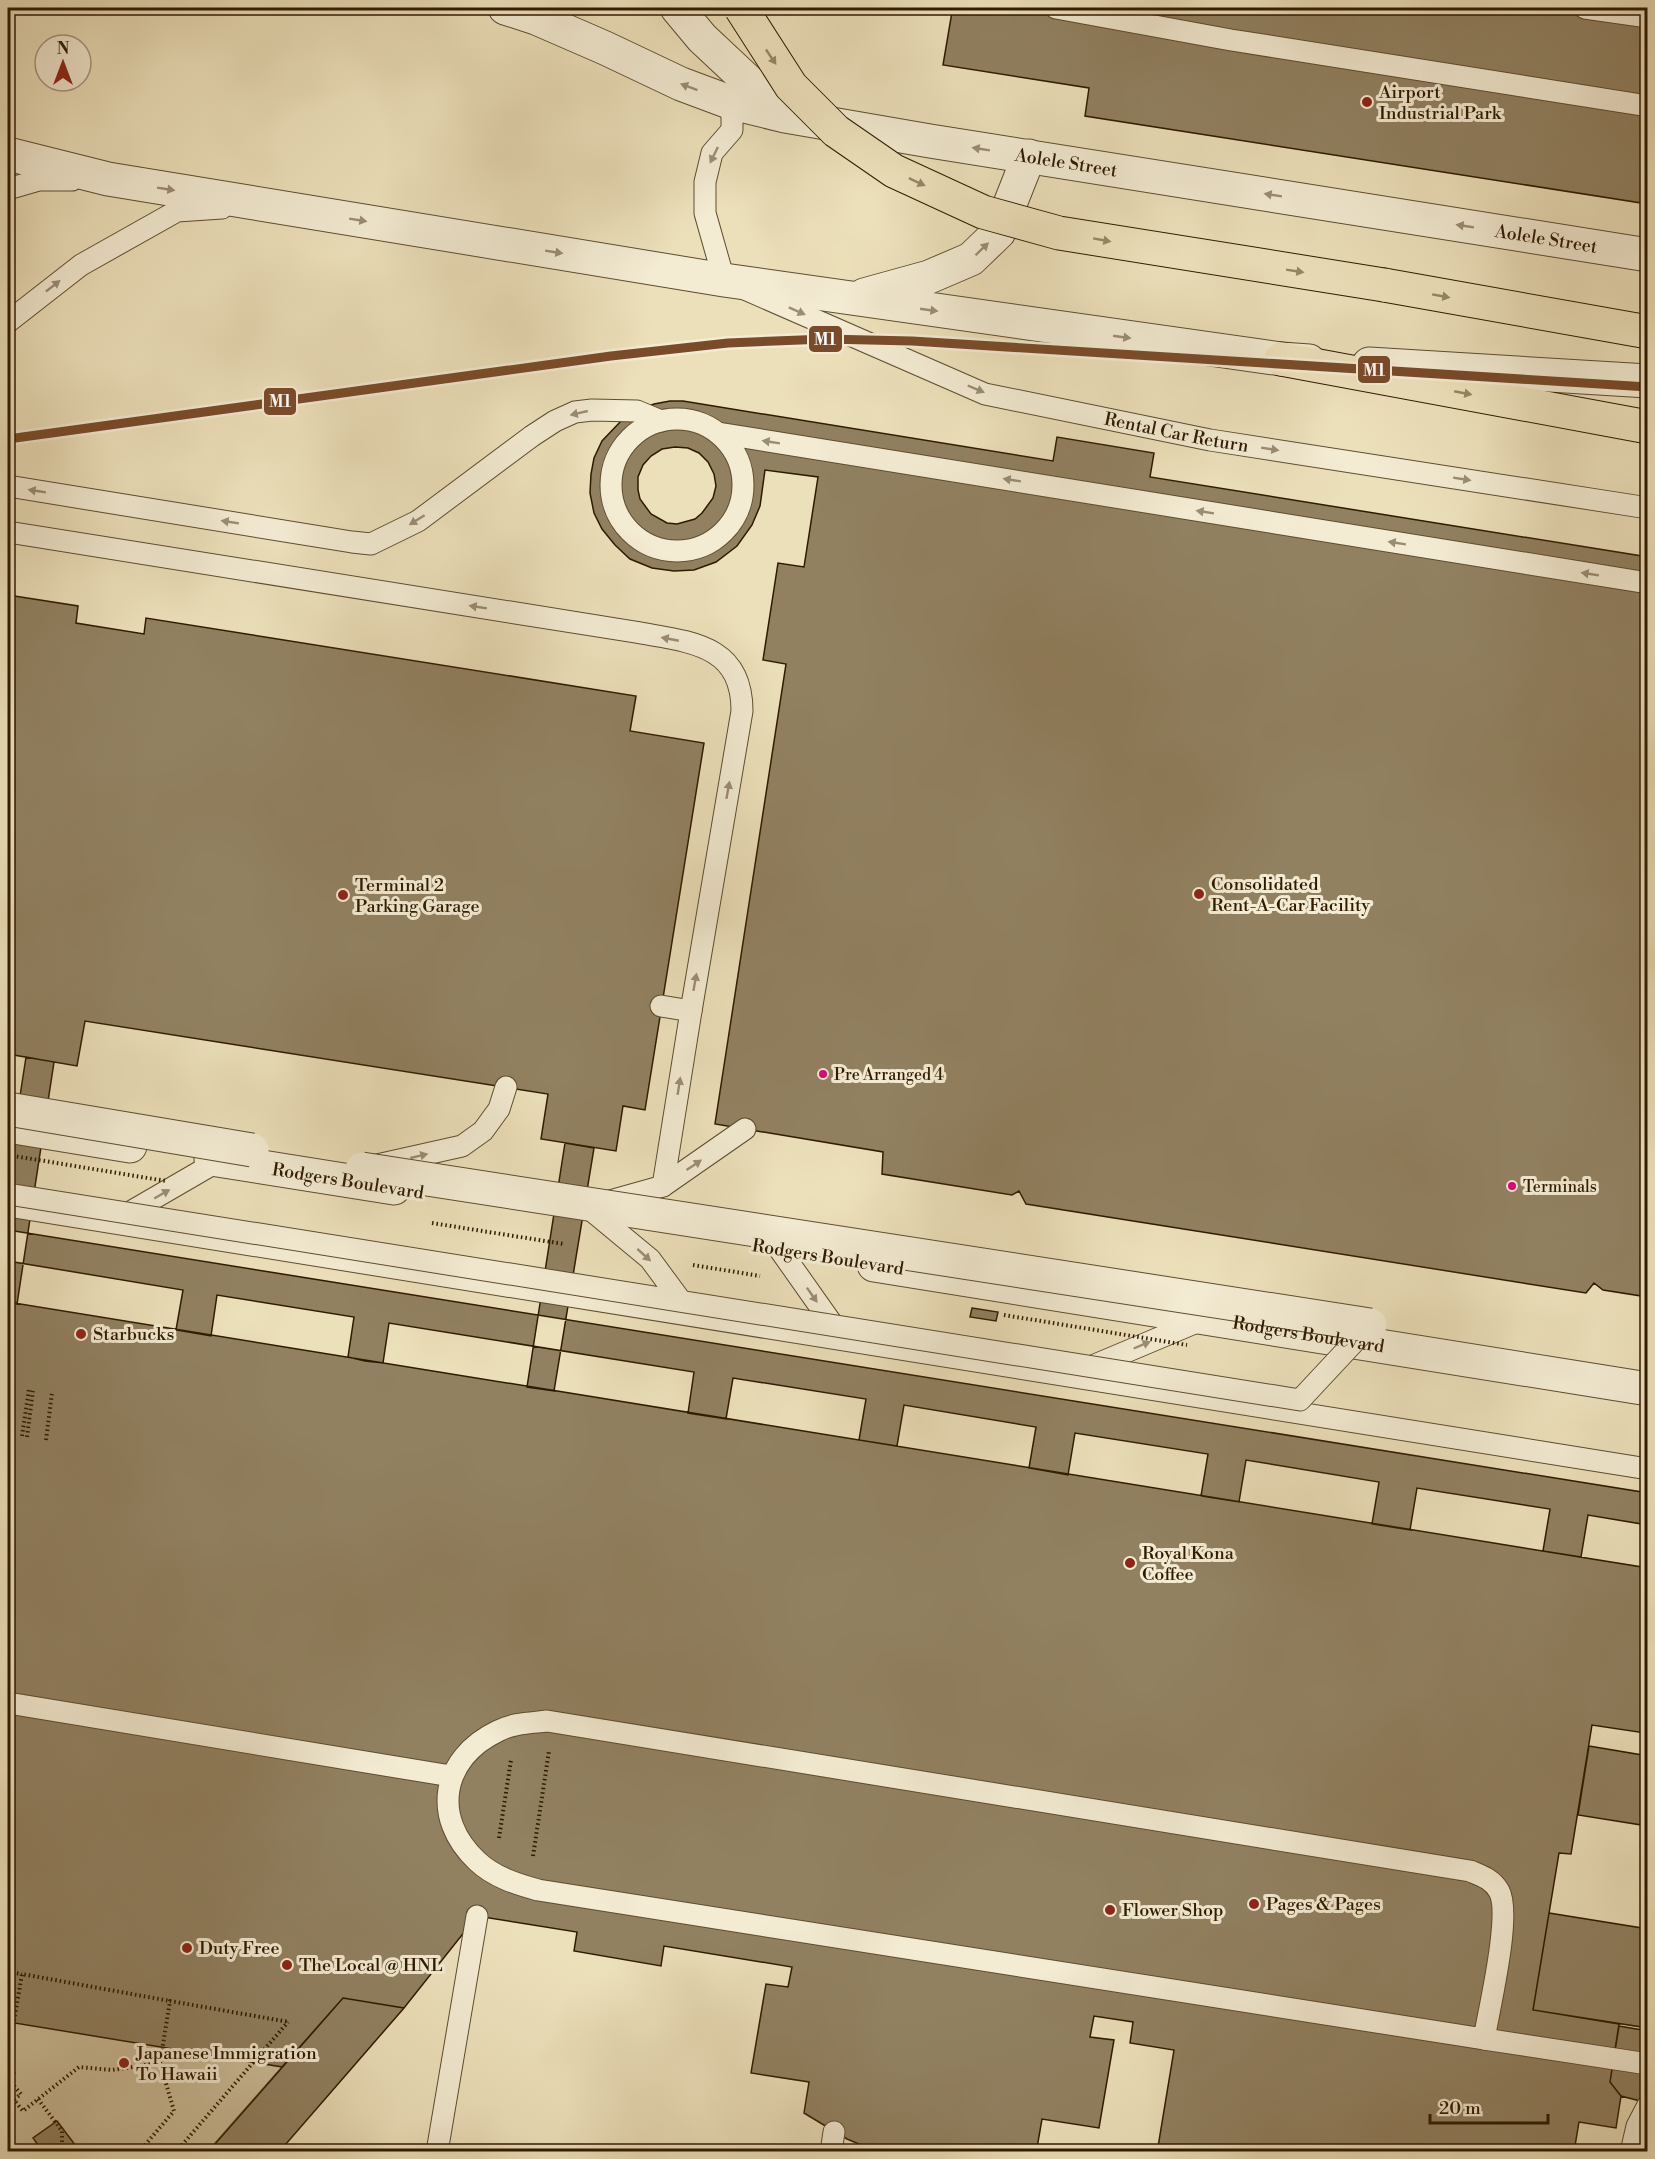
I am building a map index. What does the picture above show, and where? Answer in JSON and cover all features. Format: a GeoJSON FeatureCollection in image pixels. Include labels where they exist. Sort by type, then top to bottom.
{"type":"FeatureCollection","features":[{"type":"Feature","properties":{"kind":"highway"},"geometry":{"type":"LineString","coordinates":[[741,8],[791,86],[836,131],[894,171],[983,212],[1059,233],[1384,285],[1647,332]]}},
{"type":"Feature","properties":{"kind":"highway"},"geometry":{"type":"LineString","coordinates":[[1281,359],[1647,427]]}},
{"type":"Feature","properties":{"kind":"street","name":"Aolele Street"},"geometry":{"type":"LineString","coordinates":[[505,8],[536,18],[681,84],[732,103],[785,116],[1647,255]]}},
{"type":"Feature","properties":{"kind":"street"},"geometry":{"type":"LineString","coordinates":[[678,8],[702,38],[785,116]]}},
{"type":"Feature","properties":{"kind":"street"},"geometry":{"type":"LineString","coordinates":[[8,154],[108,179],[724,280],[1281,359],[1647,381]]}},
{"type":"Feature","properties":{"kind":"street"},"geometry":{"type":"LineString","coordinates":[[850,299],[929,277],[971,259],[999,232],[1029,156]]}},
{"type":"Feature","properties":{"kind":"street"},"geometry":{"type":"LineString","coordinates":[[8,1109],[362,1169],[570,1221],[1370,1325],[1647,1370]]}},
{"type":"Feature","properties":{"kind":"street","name":"Rodgers Boulevard"},"geometry":{"type":"LineString","coordinates":[[8,1126],[220,1160],[570,1221],[780,1250],[1647,1389]]}},
{"type":"Feature","properties":{"kind":"lane"},"geometry":{"type":"LineString","coordinates":[[1056,8],[1231,40],[1647,106]]}},
{"type":"Feature","properties":{"kind":"lane"},"geometry":{"type":"LineString","coordinates":[[1585,8],[1647,17]]}},
{"type":"Feature","properties":{"kind":"lane"},"geometry":{"type":"LineString","coordinates":[[724,280],[705,213],[705,182],[712,153],[732,130],[732,103]]}},
{"type":"Feature","properties":{"kind":"lane"},"geometry":{"type":"LineString","coordinates":[[8,189],[39,180],[108,179]]}},
{"type":"Feature","properties":{"kind":"lane"},"geometry":{"type":"LineString","coordinates":[[8,322],[81,264],[177,212],[262,204]]}},
{"type":"Feature","properties":{"kind":"lane","name":"Rental Car Return"},"geometry":{"type":"LineString","coordinates":[[724,280],[985,394],[1210,440],[1647,508]]}},
{"type":"Feature","properties":{"kind":"lane"},"geometry":{"type":"LineString","coordinates":[[8,486],[371,544],[417,521],[532,435],[575,412],[637,411],[661,421]]}},
{"type":"Feature","properties":{"kind":"lane"},"geometry":{"type":"LineString","coordinates":[[688,420],[704,424],[718,433],[732,448],[742,468],[743,488],[739,510],[730,526],[711,542],[694,549],[675,551],[642,542],[629,531],[618,516],[612,498],[611,478],[615,461],[624,446],[640,430],[661,421],[688,420]]}},
{"type":"Feature","properties":{"kind":"lane"},"geometry":{"type":"LineString","coordinates":[[718,433],[1647,583]]}},
{"type":"Feature","properties":{"kind":"lane"},"geometry":{"type":"LineString","coordinates":[[8,532],[635,632],[701,645],[721,658],[736,675],[742,694],[742,711],[663,1186]]}},
{"type":"Feature","properties":{"kind":"lane"},"geometry":{"type":"LineString","coordinates":[[661,1006],[691,1011]]}},
{"type":"Feature","properties":{"kind":"lane"},"geometry":{"type":"LineString","coordinates":[[362,1169],[462,1146],[483,1131],[499,1109],[506,1087]]}},
{"type":"Feature","properties":{"kind":"lane"},"geometry":{"type":"LineString","coordinates":[[570,1221],[663,1186],[745,1129]]}},
{"type":"Feature","properties":{"kind":"lane"},"geometry":{"type":"LineString","coordinates":[[112,1223],[220,1160]]}},
{"type":"Feature","properties":{"kind":"lane"},"geometry":{"type":"LineString","coordinates":[[8,1194],[1647,1454]]}},
{"type":"Feature","properties":{"kind":"lane"},"geometry":{"type":"LineString","coordinates":[[8,1206],[1647,1468]]}},
{"type":"Feature","properties":{"kind":"lane"},"geometry":{"type":"LineString","coordinates":[[570,1221],[650,1259],[681,1301]]}},
{"type":"Feature","properties":{"kind":"lane"},"geometry":{"type":"LineString","coordinates":[[780,1250],[843,1340]]}},
{"type":"Feature","properties":{"kind":"lane"},"geometry":{"type":"LineString","coordinates":[[1069,1376],[1206,1318]]}},
{"type":"Feature","properties":{"kind":"lane"},"geometry":{"type":"LineString","coordinates":[[1300,1400],[1370,1325]]}},
{"type":"Feature","properties":{"kind":"lane"},"geometry":{"type":"LineString","coordinates":[[8,1703],[451,1776]]}},
{"type":"Feature","properties":{"kind":"lane"},"geometry":{"type":"LineString","coordinates":[[1484,2039],[1504,1910],[1500,1893],[1490,1879],[1470,1871],[547,1721],[514,1725],[497,1731],[465,1755],[451,1776],[448,1800],[451,1824],[463,1845],[478,1862],[498,1876],[517,1885],[550,1892],[1613,2060],[1647,2064]]}},
{"type":"Feature","properties":{"kind":"lane"},"geometry":{"type":"LineString","coordinates":[[437,2151],[477,1916]]}},
{"type":"Feature","properties":{"kind":"lane"},"geometry":{"type":"LineString","coordinates":[[1630,2151],[1636,2126],[1647,2105]]}},
{"type":"Feature","properties":{"kind":"path"},"geometry":{"type":"LineString","coordinates":[[8,1155],[166,1181]]}},
{"type":"Feature","properties":{"kind":"path"},"geometry":{"type":"LineString","coordinates":[[432,1223],[570,1221]]}},
{"type":"Feature","properties":{"kind":"path"},"geometry":{"type":"LineString","coordinates":[[1004,1315],[1187,1345]]}},
{"type":"Feature","properties":{"kind":"path"},"geometry":{"type":"LineString","coordinates":[[24,1437],[31,1390]]}},
{"type":"Feature","properties":{"kind":"path"},"geometry":{"type":"LineString","coordinates":[[46,1440],[52,1393]]}},
{"type":"Feature","properties":{"kind":"path"},"geometry":{"type":"LineString","coordinates":[[533,1858],[550,1743]]}},
{"type":"Feature","properties":{"kind":"path"},"geometry":{"type":"LineString","coordinates":[[499,1841],[513,1749]]}},
{"type":"Feature","properties":{"kind":"path"},"geometry":{"type":"LineString","coordinates":[[8,1972],[289,2022],[176,2151]]}},
{"type":"Feature","properties":{"kind":"path"},"geometry":{"type":"LineString","coordinates":[[8,2056],[22,1974]]}},
{"type":"Feature","properties":{"kind":"path"},"geometry":{"type":"LineString","coordinates":[[139,2151],[174,2111],[160,2063],[170,2001]]}},
{"type":"Feature","properties":{"kind":"path"},"geometry":{"type":"LineString","coordinates":[[8,2066],[15,2075],[9,2080],[21,2094],[14,2100],[23,2111],[79,2067],[112,2070],[160,2063]]}},
{"type":"Feature","properties":{"kind":"path"},"geometry":{"type":"LineString","coordinates":[[38,2099],[62,2131],[62,2147],[56,2151]]}},
{"type":"Feature","properties":{"kind":"shaded area"},"geometry":{"type":"Polygon","coordinates":[[[18,1963],[340,2001],[208,2151],[8,2152],[8,2029],[18,1963]]]}},
{"type":"Feature","properties":{"kind":"building","name":"Airport Industrial Park"},"geometry":{"type":"Polygon","coordinates":[[[925,8],[1648,8],[1648,204],[1085,116],[1089,88],[943,65],[952,12],[925,8]]]}},
{"type":"Feature","properties":{"kind":"building","name":"Consolidated Rent-A-Car Facility"},"geometry":{"type":"Polygon","coordinates":[[[683,401],[1053,461],[1057,437],[1154,453],[1150,477],[1648,557],[1648,1297],[1603,1290],[1594,1283],[1586,1293],[1026,1204],[1019,1191],[1012,1195],[882,1174],[883,1152],[715,1124],[786,664],[763,660],[778,563],[804,567],[818,477],[765,470],[760,506],[752,525],[737,546],[716,562],[694,570],[674,571],[652,568],[630,559],[602,529],[594,513],[590,493],[591,474],[594,458],[602,441],[621,421],[654,404],[683,401]],[[688,448],[662,449],[643,465],[638,477],[640,499],[651,514],[667,523],[677,524],[695,519],[713,498],[716,486],[714,474],[708,462],[699,453],[688,448]]]}},
{"type":"Feature","properties":{"kind":"building","name":"Terminal 2 Parking Garage"},"geometry":{"type":"Polygon","coordinates":[[[8,595],[78,606],[76,623],[144,634],[146,618],[636,696],[630,731],[704,743],[645,1110],[623,1106],[616,1151],[541,1139],[548,1094],[85,1021],[77,1066],[8,1054],[8,595]]]}},
{"type":"Feature","properties":{"kind":"building"},"geometry":{"type":"Polygon","coordinates":[[[26,1057],[54,1062],[17,1304],[8,1302],[8,1174],[26,1057]]]}},
{"type":"Feature","properties":{"kind":"building"},"geometry":{"type":"Polygon","coordinates":[[[565,1143],[594,1148],[554,1391],[527,1387],[565,1143]]]}},
{"type":"Feature","properties":{"kind":"building"},"geometry":{"type":"Polygon","coordinates":[[[8,1230],[1648,1493],[1648,1525],[1588,1515],[1581,1557],[1543,1551],[1550,1509],[1417,1488],[1410,1530],[1372,1524],[1379,1482],[1246,1460],[1239,1502],[1201,1496],[1208,1454],[1075,1433],[1068,1475],[1029,1468],[1036,1427],[904,1405],[897,1446],[859,1440],[866,1399],[733,1378],[726,1419],[688,1413],[694,1372],[389,1323],[383,1363],[365,1361],[348,1357],[354,1317],[217,1295],[211,1336],[176,1330],[183,1290],[8,1261],[8,1230]]]}},
{"type":"Feature","properties":{"kind":"building"},"geometry":{"type":"Polygon","coordinates":[[[8,1302],[1648,1568],[1648,1718],[1645,1733],[1592,1725],[1571,1854],[1559,1853],[1533,2010],[1619,2024],[1610,2082],[1621,2096],[1616,2128],[1579,2122],[1574,2152],[1183,2152],[1158,2147],[1174,2050],[1130,2043],[1133,2022],[1094,2016],[1090,2037],[1114,2040],[1099,2128],[1042,2119],[1037,2148],[1027,2152],[878,2152],[847,2139],[804,2113],[809,2082],[751,2073],[766,1984],[788,1987],[792,1967],[664,1946],[661,1966],[574,1951],[577,1932],[477,1916],[404,2008],[343,1998],[282,2067],[9,2022],[8,2029],[8,1302]]]}},
{"type":"Feature","properties":{"kind":"building"},"geometry":{"type":"Polygon","coordinates":[[[972,1308],[998,1312],[996,1321],[970,1317],[972,1308]]]}},
{"type":"Feature","properties":{"kind":"building"},"geometry":{"type":"Polygon","coordinates":[[[1589,1746],[1648,1756],[1648,1826],[1578,1815],[1589,1746]]]}},
{"type":"Feature","properties":{"kind":"building"},"geometry":{"type":"Polygon","coordinates":[[[1549,1913],[1648,1929],[1648,2028],[1533,2010],[1549,1913]]]}},
{"type":"Feature","properties":{"kind":"building"},"geometry":{"type":"Polygon","coordinates":[[[343,1998],[404,2008],[279,2152],[208,2152],[343,1998]]]}},
{"type":"Feature","properties":{"kind":"building"},"geometry":{"type":"Polygon","coordinates":[[[1619,2026],[1648,2031],[1648,2106],[1640,2101],[1621,2096],[1610,2082],[1619,2026]]]}},
{"type":"Feature","properties":{"kind":"building"},"geometry":{"type":"Polygon","coordinates":[[[57,2121],[76,2146],[68,2152],[43,2152],[33,2138],[57,2121]]]}},
{"type":"Feature","properties":{"kind":"transit line","name":"M1"},"geometry":{"type":"LineString","coordinates":[[8,439],[611,356],[728,343],[826,339],[912,341],[1648,387]]}},
{"type":"Feature","properties":{"kind":"place","name":"Airport Industrial Park"},"geometry":{"type":"Point","coordinates":[1367,102]}},
{"type":"Feature","properties":{"kind":"place","name":"Consolidated Rent-A-Car Facility"},"geometry":{"type":"Point","coordinates":[1199,894]}},
{"type":"Feature","properties":{"kind":"place","name":"Terminal 2 Parking Garage"},"geometry":{"type":"Point","coordinates":[343,895]}},
{"type":"Feature","properties":{"kind":"place","name":"Pre Arranged 4"},"geometry":{"type":"Point","coordinates":[823,1074]}},
{"type":"Feature","properties":{"kind":"place","name":"Terminals"},"geometry":{"type":"Point","coordinates":[1512,1186]}},
{"type":"Feature","properties":{"kind":"place","name":"Starbucks"},"geometry":{"type":"Point","coordinates":[81,1334]}},
{"type":"Feature","properties":{"kind":"place","name":"Royal Kona Coffee"},"geometry":{"type":"Point","coordinates":[1130,1563]}},
{"type":"Feature","properties":{"kind":"place","name":"Pages & Pages"},"geometry":{"type":"Point","coordinates":[1254,1904]}},
{"type":"Feature","properties":{"kind":"place","name":"Flower Shop"},"geometry":{"type":"Point","coordinates":[1110,1910]}},
{"type":"Feature","properties":{"kind":"place","name":"Duty Free"},"geometry":{"type":"Point","coordinates":[187,1948]}},
{"type":"Feature","properties":{"kind":"place","name":"The Local @ HNL"},"geometry":{"type":"Point","coordinates":[287,1965]}},
{"type":"Feature","properties":{"kind":"place","name":"Japanese Immigration To Hawaii"},"geometry":{"type":"Point","coordinates":[124,2063]}}]}
